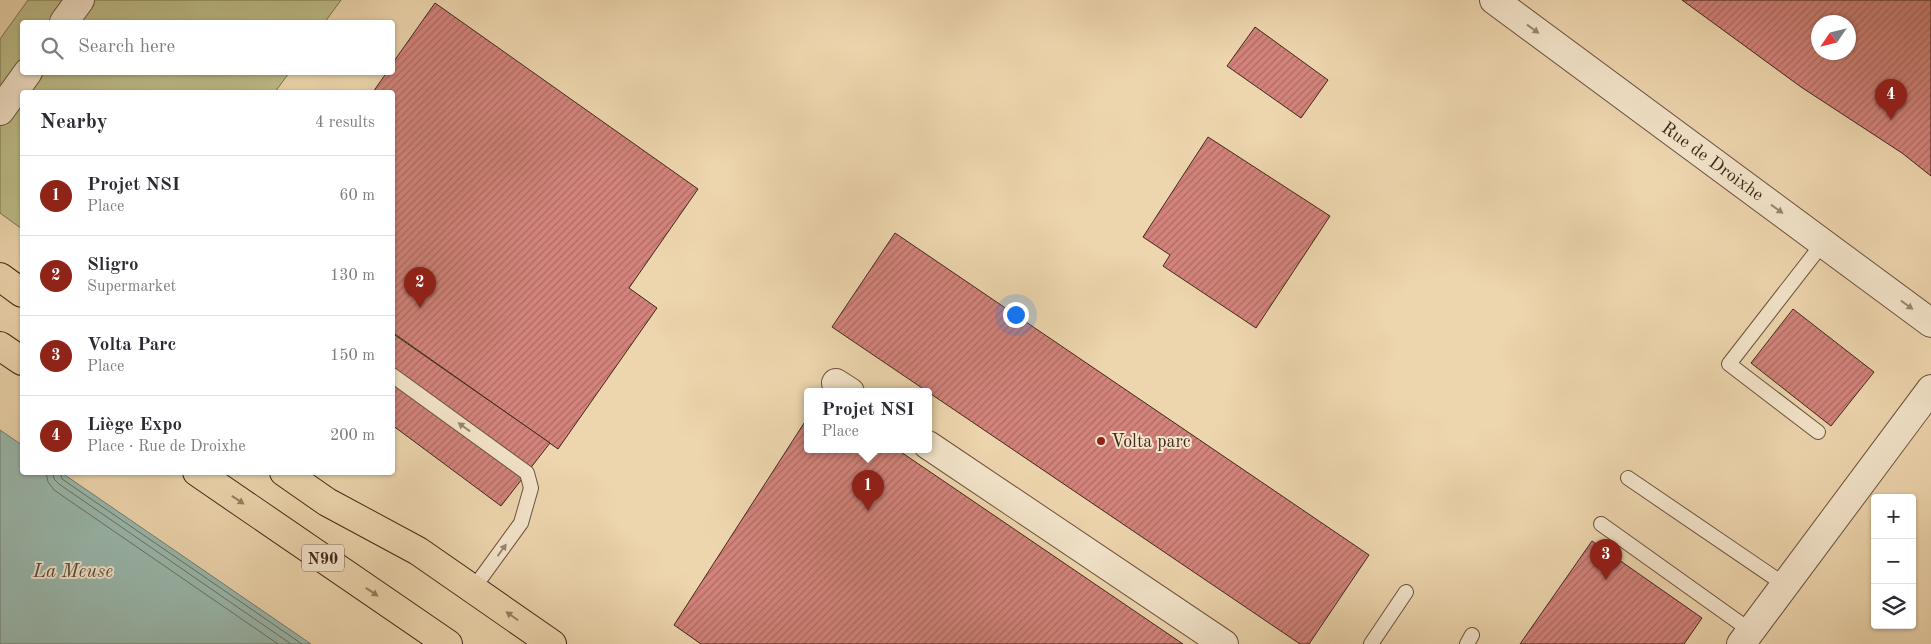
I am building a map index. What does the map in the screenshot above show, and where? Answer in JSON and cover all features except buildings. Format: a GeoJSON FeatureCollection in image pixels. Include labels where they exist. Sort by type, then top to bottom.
{"type":"FeatureCollection","features":[{"type":"Feature","properties":{"kind":"main road"},"geometry":{"type":"LineString","coordinates":[[0,278],[20,292]]}},
{"type":"Feature","properties":{"kind":"main road"},"geometry":{"type":"LineString","coordinates":[[0,346],[20,360]]}},
{"type":"Feature","properties":{"kind":"main road","name":"N90"},"geometry":{"type":"LineString","coordinates":[[201,475],[448,644]]}},
{"type":"Feature","properties":{"kind":"main road","name":"N90"},"geometry":{"type":"LineString","coordinates":[[288,475],[327,502],[369,541],[518,644]]}},
{"type":"Feature","properties":{"kind":"main road"},"geometry":{"type":"LineString","coordinates":[[327,502],[418,551],[552,644]]}},
{"type":"Feature","properties":{"kind":"street"},"geometry":{"type":"LineString","coordinates":[[65,20],[80,0]]}},
{"type":"Feature","properties":{"kind":"street","name":"Rue de Droixhe"},"geometry":{"type":"LineString","coordinates":[[1494,0],[1931,323]]}},
{"type":"Feature","properties":{"kind":"street"},"geometry":{"type":"LineString","coordinates":[[0,111],[26,75]]}},
{"type":"Feature","properties":{"kind":"street"},"geometry":{"type":"LineString","coordinates":[[1746,637],[1931,389]]}},
{"type":"Feature","properties":{"kind":"street"},"geometry":{"type":"LineString","coordinates":[[932,448],[1219,643]]}},
{"type":"Feature","properties":{"kind":"lane"},"geometry":{"type":"LineString","coordinates":[[1818,432],[1730,364],[1823,243]]}},
{"type":"Feature","properties":{"kind":"lane"},"geometry":{"type":"LineString","coordinates":[[395,377],[527,473],[531,488],[521,522],[472,589]]}},
{"type":"Feature","properties":{"kind":"lane"},"geometry":{"type":"LineString","coordinates":[[1628,478],[1785,585]]}},
{"type":"Feature","properties":{"kind":"lane"},"geometry":{"type":"LineString","coordinates":[[1601,524],[1746,637]]}},
{"type":"Feature","properties":{"kind":"lane"},"geometry":{"type":"LineString","coordinates":[[1370,644],[1406,592]]}},
{"type":"Feature","properties":{"kind":"green space"},"geometry":{"type":"Polygon","coordinates":[[[28,0],[341,0],[326,20],[20,20],[20,75],[288,75],[276,90],[20,90],[20,228],[0,213],[0,39],[28,0]]]}},
{"type":"Feature","properties":{"kind":"water","name":"La Meuse"},"geometry":{"type":"Polygon","coordinates":[[[0,430],[20,444],[20,475],[65,475],[311,644],[0,644],[0,430]]]}},
{"type":"Feature","properties":{"kind":"place","name":"Liège Expo"},"geometry":{"type":"Point","coordinates":[1891,120]}},
{"type":"Feature","properties":{"kind":"place","name":"Sligro"},"geometry":{"type":"Point","coordinates":[420,308]}},
{"type":"Feature","properties":{"kind":"place","name":"Volta parc"},"geometry":{"type":"Point","coordinates":[1101,441]}},
{"type":"Feature","properties":{"kind":"place","name":"Projet NSI"},"geometry":{"type":"Point","coordinates":[868,511]}},
{"type":"Feature","properties":{"kind":"place","name":"Volta Parc"},"geometry":{"type":"Point","coordinates":[1606,580]}}]}
